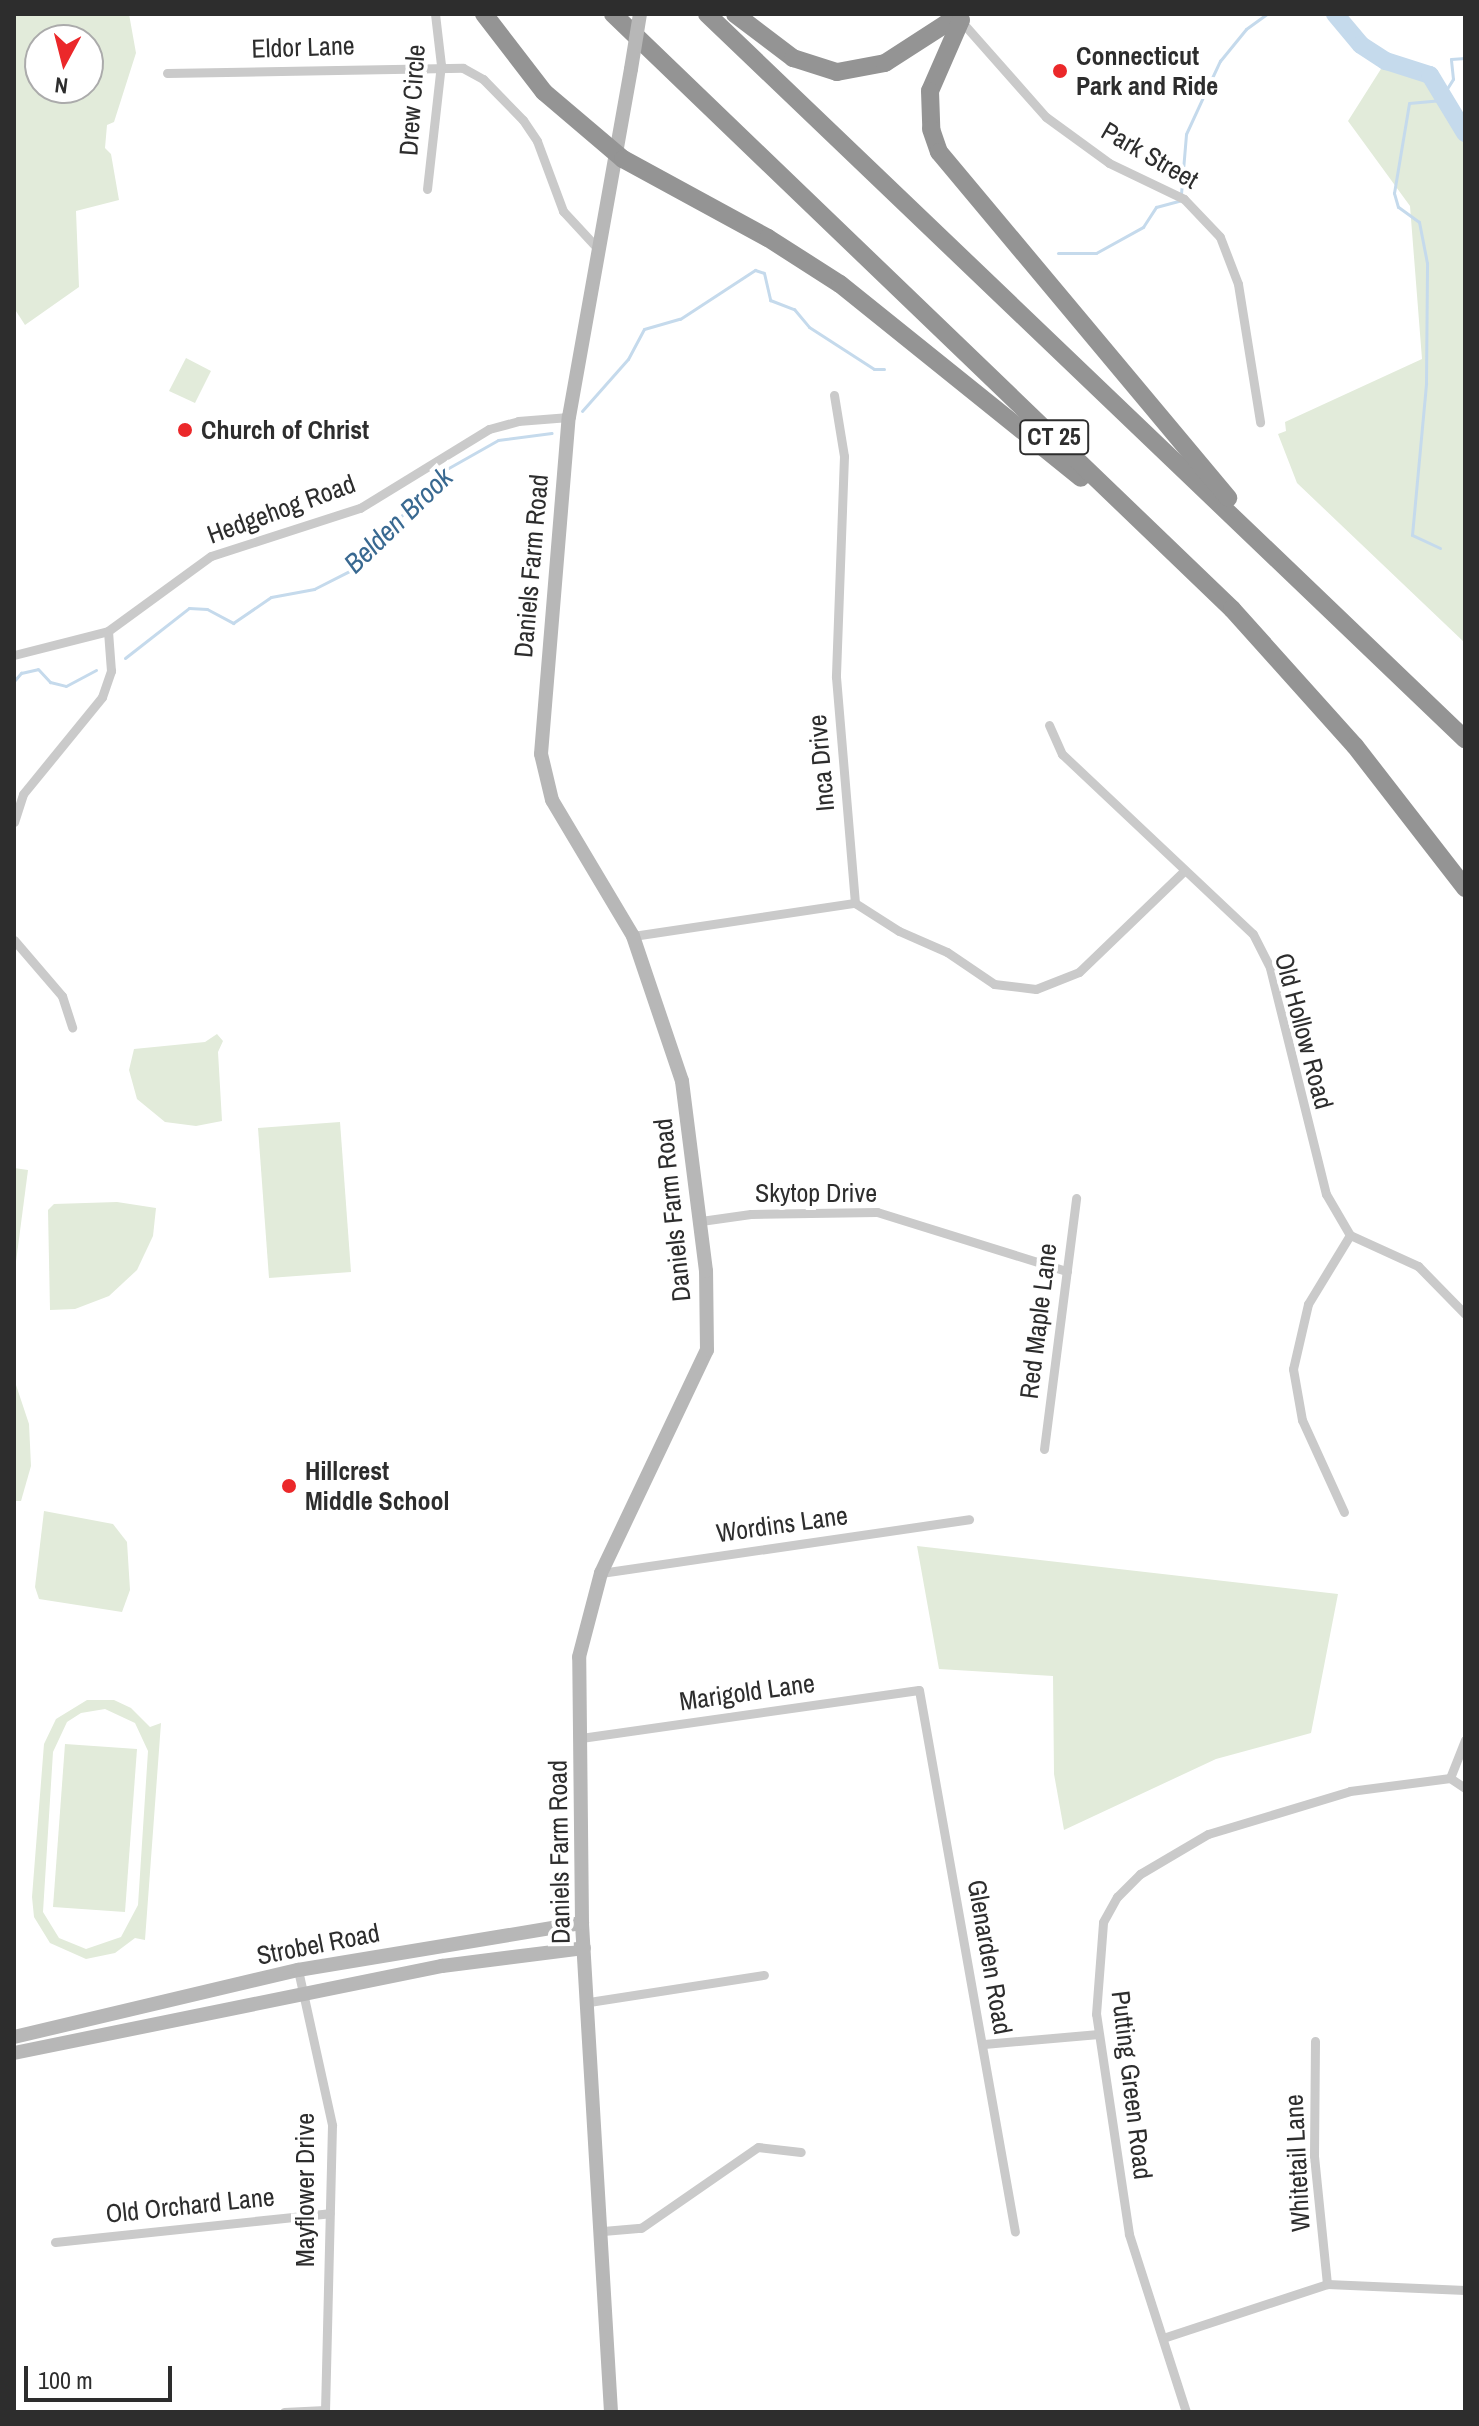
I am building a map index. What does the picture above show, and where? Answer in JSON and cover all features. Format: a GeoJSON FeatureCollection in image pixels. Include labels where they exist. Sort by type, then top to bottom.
{"type":"FeatureCollection","features":[{"type":"Feature","properties":{"kind":"highway"},"geometry":{"type":"LineString","coordinates":[[484,14],[544,92],[617,154],[768,238],[864,301],[1206,583]]}},
{"type":"Feature","properties":{"kind":"highway","name":"CT 25"},"geometry":{"type":"LineString","coordinates":[[613,14],[1206,583],[1348,736],[1465,888]]}},
{"type":"Feature","properties":{"kind":"highway","name":"CT 25"},"geometry":{"type":"LineString","coordinates":[[707,14],[1465,739]]}},
{"type":"Feature","properties":{"kind":"highway"},"geometry":{"type":"LineString","coordinates":[[735,14],[793,58],[837,72],[885,63],[958,17]]}},
{"type":"Feature","properties":{"kind":"highway"},"geometry":{"type":"LineString","coordinates":[[958,17],[930,91],[931,129],[945,163],[1195,460],[1341,621]]}},
{"type":"Feature","properties":{"kind":"main road","name":"Daniels Farm Road"},"geometry":{"type":"LineString","coordinates":[[611,2412],[603,2231],[582,1923],[579,1657],[601,1573],[707,1350],[701,1221],[682,1081],[633,936],[552,800],[541,754],[569,417],[640,14]]}},
{"type":"Feature","properties":{"kind":"main road","name":"Strobel Road"},"geometry":{"type":"LineString","coordinates":[[14,2037],[298,1970],[582,1923]]}},
{"type":"Feature","properties":{"kind":"main road","name":"Strobel Road"},"geometry":{"type":"LineString","coordinates":[[14,2053],[70,2045],[303,1993],[584,1948]]}},
{"type":"Feature","properties":{"kind":"main road"},"geometry":{"type":"LineString","coordinates":[[65,2026],[70,2045]]}},
{"type":"Feature","properties":{"kind":"street","name":"Drew Circle"},"geometry":{"type":"LineString","coordinates":[[427,189],[441,65],[435,14]]}},
{"type":"Feature","properties":{"kind":"street","name":"Park Street"},"geometry":{"type":"LineString","coordinates":[[958,17],[1029,102],[1109,163],[1180,197],[1220,237],[1229,256],[1248,337],[1260,422]]}},
{"type":"Feature","properties":{"kind":"street","name":"Eldor Lane"},"geometry":{"type":"LineString","coordinates":[[167,73],[441,65]]}},
{"type":"Feature","properties":{"kind":"street"},"geometry":{"type":"LineString","coordinates":[[441,65],[483,79],[505,99],[537,141],[563,211],[600,251]]}},
{"type":"Feature","properties":{"kind":"street","name":"Inca Drive"},"geometry":{"type":"LineString","coordinates":[[834,395],[844,456],[836,677],[855,903]]}},
{"type":"Feature","properties":{"kind":"street","name":"Hedgehog Road"},"geometry":{"type":"LineString","coordinates":[[14,655],[108,631],[211,556],[360,508],[489,429],[518,421],[569,417]]}},
{"type":"Feature","properties":{"kind":"street"},"geometry":{"type":"LineString","coordinates":[[14,822],[23,794],[102,697],[111,671],[108,631]]}},
{"type":"Feature","properties":{"kind":"street","name":"Old Hollow Road"},"geometry":{"type":"LineString","coordinates":[[1049,725],[1062,754],[1253,934],[1270,968],[1326,1194],[1350,1235]]}},
{"type":"Feature","properties":{"kind":"street"},"geometry":{"type":"LineString","coordinates":[[633,936],[855,903],[899,931],[947,952],[994,984],[1036,989],[1079,972],[1184,871]]}},
{"type":"Feature","properties":{"kind":"street"},"geometry":{"type":"LineString","coordinates":[[14,940],[62,996],[72,1027]]}},
{"type":"Feature","properties":{"kind":"street","name":"Red Maple Lane"},"geometry":{"type":"LineString","coordinates":[[1044,1449],[1076,1198]]}},
{"type":"Feature","properties":{"kind":"street","name":"Skytop Drive"},"geometry":{"type":"LineString","coordinates":[[701,1221],[751,1214],[877,1212],[1067,1271]]}},
{"type":"Feature","properties":{"kind":"street"},"geometry":{"type":"LineString","coordinates":[[1344,1512],[1302,1420],[1293,1369],[1308,1304],[1350,1235],[1418,1266],[1465,1314]]}},
{"type":"Feature","properties":{"kind":"street","name":"Wordins Lane"},"geometry":{"type":"LineString","coordinates":[[601,1573],[969,1519]]}},
{"type":"Feature","properties":{"kind":"street","name":"Marigold Lane"},"geometry":{"type":"LineString","coordinates":[[581,1738],[919,1690]]}},
{"type":"Feature","properties":{"kind":"street","name":"Glenarden Road"},"geometry":{"type":"LineString","coordinates":[[919,1690],[1015,2232]]}},
{"type":"Feature","properties":{"kind":"street"},"geometry":{"type":"LineString","coordinates":[[1465,1740],[1450,1778],[1465,1788]]}},
{"type":"Feature","properties":{"kind":"street","name":"Putting Green Road"},"geometry":{"type":"LineString","coordinates":[[1186,2412],[1129,2234],[1099,2034],[1096,1978],[1103,1922],[1117,1897],[1140,1874],[1208,1834],[1323,1797],[1450,1778]]}},
{"type":"Feature","properties":{"kind":"street","name":"Mayflower Drive"},"geometry":{"type":"LineString","coordinates":[[298,1970],[332,2125],[325,2411]]}},
{"type":"Feature","properties":{"kind":"street"},"geometry":{"type":"LineString","coordinates":[[589,2002],[764,1975]]}},
{"type":"Feature","properties":{"kind":"street"},"geometry":{"type":"LineString","coordinates":[[984,2044],[1099,2034]]}},
{"type":"Feature","properties":{"kind":"street","name":"Whitetail Lane"},"geometry":{"type":"LineString","coordinates":[[1315,2041],[1314,2156],[1327,2284]]}},
{"type":"Feature","properties":{"kind":"street"},"geometry":{"type":"LineString","coordinates":[[603,2231],[641,2228],[758,2147],[801,2152]]}},
{"type":"Feature","properties":{"kind":"street","name":"Old Orchard Lane"},"geometry":{"type":"LineString","coordinates":[[55,2242],[329,2213]]}},
{"type":"Feature","properties":{"kind":"street"},"geometry":{"type":"LineString","coordinates":[[1163,2338],[1327,2284],[1465,2290]]}},
{"type":"Feature","properties":{"kind":"street"},"geometry":{"type":"LineString","coordinates":[[284,2412],[325,2411]]}},
{"type":"Feature","properties":{"kind":"green space"},"geometry":{"type":"Polygon","coordinates":[[[14,14],[129,14],[136,53],[114,122],[107,125],[105,148],[111,154],[119,200],[76,211],[79,287],[25,325],[14,308],[14,14]]]}},
{"type":"Feature","properties":{"kind":"green space"},"geometry":{"type":"Polygon","coordinates":[[[1386,61],[1430,75],[1465,124],[1465,643],[1297,483],[1278,434],[1286,431],[1285,422],[1422,359],[1410,206],[1348,121],[1386,61]]]}},
{"type":"Feature","properties":{"kind":"green space"},"geometry":{"type":"Polygon","coordinates":[[[186,358],[211,371],[195,403],[169,391],[186,358]]]}},
{"type":"Feature","properties":{"kind":"green space"},"geometry":{"type":"Polygon","coordinates":[[[217,1034],[223,1041],[218,1052],[222,1121],[196,1126],[165,1122],[137,1099],[129,1070],[134,1049],[205,1042],[217,1034]]]}},
{"type":"Feature","properties":{"kind":"green space"},"geometry":{"type":"Polygon","coordinates":[[[340,1122],[351,1272],[269,1278],[258,1128],[340,1122]]]}},
{"type":"Feature","properties":{"kind":"green space"},"geometry":{"type":"Polygon","coordinates":[[[14,1168],[28,1170],[14,1277],[14,1168]]]}},
{"type":"Feature","properties":{"kind":"green space"},"geometry":{"type":"Polygon","coordinates":[[[117,1202],[156,1208],[153,1236],[137,1270],[109,1296],[75,1309],[50,1310],[48,1210],[54,1204],[117,1202]]]}},
{"type":"Feature","properties":{"kind":"green space"},"geometry":{"type":"Polygon","coordinates":[[[14,1379],[29,1424],[31,1466],[21,1501],[14,1501],[14,1379]]]}},
{"type":"Feature","properties":{"kind":"green space"},"geometry":{"type":"Polygon","coordinates":[[[44,1511],[113,1524],[127,1542],[130,1590],[122,1612],[39,1599],[35,1587],[44,1511]]]}},
{"type":"Feature","properties":{"kind":"green space"},"geometry":{"type":"Polygon","coordinates":[[[917,1546],[1338,1594],[1311,1733],[1216,1759],[1064,1830],[1054,1774],[1053,1676],[939,1669],[917,1546]]]}},
{"type":"Feature","properties":{"kind":"green space"},"geometry":{"type":"Polygon","coordinates":[[[87,1700],[114,1700],[131,1708],[150,1727],[161,1723],[145,1940],[135,1938],[115,1953],[86,1959],[50,1943],[34,1917],[32,1897],[44,1744],[56,1719],[87,1700]],[[105,1709],[81,1713],[67,1722],[53,1752],[43,1912],[59,1938],[86,1949],[121,1937],[138,1905],[148,1751],[135,1723],[105,1709]]]}},
{"type":"Feature","properties":{"kind":"green space"},"geometry":{"type":"Polygon","coordinates":[[[65,1744],[137,1749],[125,1912],[53,1907],[65,1744]]]}},
{"type":"Feature","properties":{"kind":"waterway","name":"Belden Brook"},"geometry":{"type":"LineString","coordinates":[[1181,194],[1186,134],[1220,61],[1246,29],[1267,14]]}},
{"type":"Feature","properties":{"kind":"waterway"},"geometry":{"type":"LineString","coordinates":[[1335,14],[1361,45],[1386,61],[1430,75],[1465,133]]}},
{"type":"Feature","properties":{"kind":"waterway"},"geometry":{"type":"LineString","coordinates":[[1443,95],[1453,79],[1451,59],[1465,58]]}},
{"type":"Feature","properties":{"kind":"waterway"},"geometry":{"type":"LineString","coordinates":[[1440,548],[1412,535],[1426,383],[1427,263],[1419,222],[1398,207],[1394,193],[1409,103],[1445,100]]}},
{"type":"Feature","properties":{"kind":"waterway","name":"Belden Brook"},"geometry":{"type":"LineString","coordinates":[[1058,253],[1096,253],[1143,227],[1156,207],[1179,201]]}},
{"type":"Feature","properties":{"kind":"waterway","name":"Belden Brook"},"geometry":{"type":"LineString","coordinates":[[582,411],[628,359],[644,329],[680,319],[755,270],[764,273],[770,300],[794,309],[809,327],[874,369],[884,369]]}},
{"type":"Feature","properties":{"kind":"waterway","name":"Belden Brook"},"geometry":{"type":"LineString","coordinates":[[125,658],[189,608],[207,609],[233,623],[271,597],[314,589],[349,571],[445,470],[498,440],[552,433]]}},
{"type":"Feature","properties":{"kind":"waterway","name":"Belden Brook"},"geometry":{"type":"LineString","coordinates":[[14,681],[21,673],[38,669],[50,682],[66,686],[96,670]]}},
{"type":"Feature","properties":{"kind":"place","name":"Connecticut Park and Ride"},"geometry":{"type":"Point","coordinates":[1060,71]}},
{"type":"Feature","properties":{"kind":"place","name":"Church of Christ"},"geometry":{"type":"Point","coordinates":[185,430]}},
{"type":"Feature","properties":{"kind":"place","name":"Hillcrest Middle School"},"geometry":{"type":"Point","coordinates":[289,1486]}}]}
